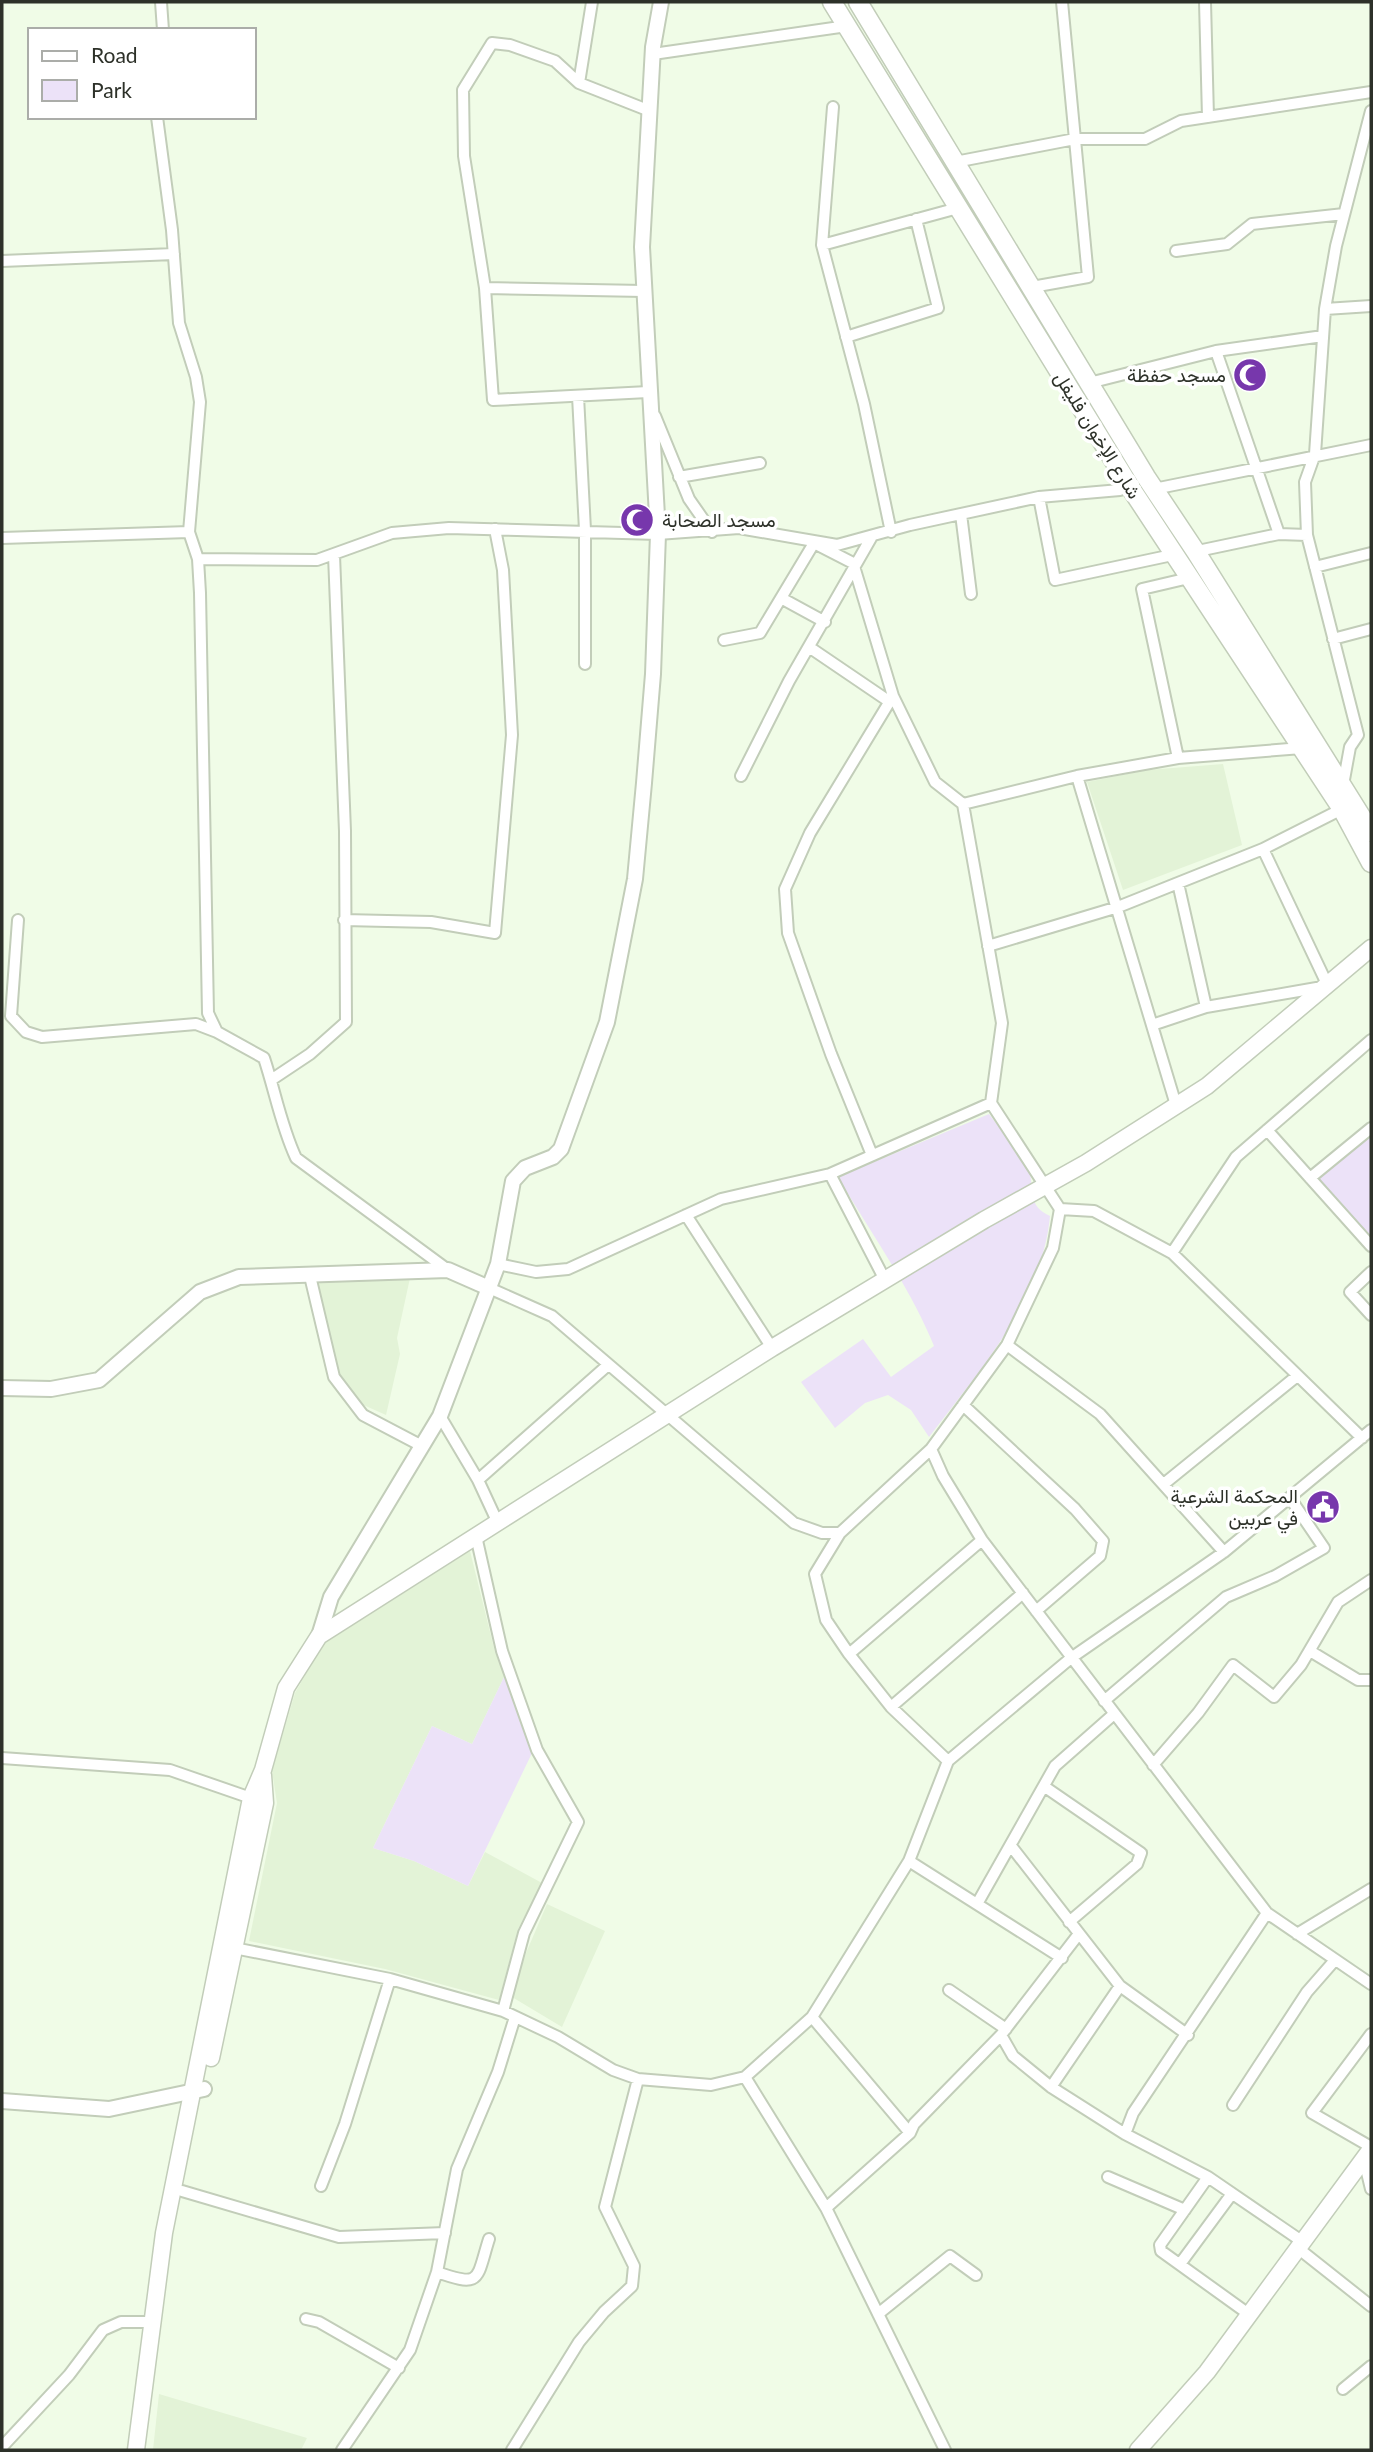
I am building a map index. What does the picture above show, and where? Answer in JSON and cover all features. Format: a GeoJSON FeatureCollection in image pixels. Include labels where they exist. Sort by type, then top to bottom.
{"type":"FeatureCollection","features":[{"type":"Feature","properties":{"kind":"main road","name":"شارع الإخوان فليفل"},"geometry":{"type":"LineString","coordinates":[[832,2],[1130,487],[1342,809],[1371,863]]}},
{"type":"Feature","properties":{"kind":"main road","name":"شارع الإخوان فليفل"},"geometry":{"type":"LineString","coordinates":[[858,2],[1150,483],[1371,832]]}},
{"type":"Feature","properties":{"kind":"main road"},"geometry":{"type":"LineString","coordinates":[[145,2450],[161,2307],[251,1798],[263,1770],[286,1688],[319,1636],[772,1348],[1207,1086],[1371,948]]}},
{"type":"Feature","properties":{"kind":"main road"},"geometry":{"type":"LineString","coordinates":[[135,2450],[164,2233],[234,1948],[265,1802],[263,1770]]}},
{"type":"Feature","properties":{"kind":"main road"},"geometry":{"type":"LineString","coordinates":[[1138,2450],[1207,2372],[1369,2152]]}},
{"type":"Feature","properties":{"kind":"street"},"geometry":{"type":"LineString","coordinates":[[160,2],[163,28]]}},
{"type":"Feature","properties":{"kind":"street"},"geometry":{"type":"LineString","coordinates":[[579,83],[592,2]]}},
{"type":"Feature","properties":{"kind":"street"},"geometry":{"type":"LineString","coordinates":[[319,1636],[331,1597],[440,1416],[498,1264],[513,1181],[525,1168],[553,1157],[561,1149],[607,1023],[635,879],[653,674],[658,534],[648,397],[643,206],[653,54],[661,2]]}},
{"type":"Feature","properties":{"kind":"street"},"geometry":{"type":"LineString","coordinates":[[1031,287],[1088,277],[1062,2]]}},
{"type":"Feature","properties":{"kind":"street"},"geometry":{"type":"LineString","coordinates":[[1205,2],[1208,117]]}},
{"type":"Feature","properties":{"kind":"street"},"geometry":{"type":"LineString","coordinates":[[653,54],[847,26]]}},
{"type":"Feature","properties":{"kind":"street"},"geometry":{"type":"LineString","coordinates":[[648,397],[578,396],[493,400],[485,288],[464,156],[463,90],[492,43],[510,45],[555,61],[579,83],[650,111]]}},
{"type":"Feature","properties":{"kind":"street"},"geometry":{"type":"LineString","coordinates":[[955,162],[1075,139],[1144,139],[1181,121],[1371,92]]}},
{"type":"Feature","properties":{"kind":"street"},"geometry":{"type":"LineString","coordinates":[[833,107],[822,245],[864,404],[891,532]]}},
{"type":"Feature","properties":{"kind":"street"},"geometry":{"type":"LineString","coordinates":[[1358,735],[1307,535],[1305,482],[1315,454],[1325,309],[1344,214],[1371,111]]}},
{"type":"Feature","properties":{"kind":"street"},"geometry":{"type":"LineString","coordinates":[[157,119],[174,254],[179,323],[196,377],[200,402],[189,531],[198,559],[201,734],[205,770],[208,1013],[217,1032]]}},
{"type":"Feature","properties":{"kind":"street"},"geometry":{"type":"LineString","coordinates":[[822,245],[958,208]]}},
{"type":"Feature","properties":{"kind":"street"},"geometry":{"type":"LineString","coordinates":[[1176,251],[1227,244],[1252,224],[1344,214]]}},
{"type":"Feature","properties":{"kind":"street"},"geometry":{"type":"LineString","coordinates":[[846,337],[938,308],[916,219]]}},
{"type":"Feature","properties":{"kind":"street"},"geometry":{"type":"LineString","coordinates":[[2,261],[174,254]]}},
{"type":"Feature","properties":{"kind":"street"},"geometry":{"type":"LineString","coordinates":[[485,288],[644,291]]}},
{"type":"Feature","properties":{"kind":"street"},"geometry":{"type":"LineString","coordinates":[[1325,309],[1371,306]]}},
{"type":"Feature","properties":{"kind":"street"},"geometry":{"type":"LineString","coordinates":[[1089,383],[1216,351],[1323,336]]}},
{"type":"Feature","properties":{"kind":"street"},"geometry":{"type":"LineString","coordinates":[[1216,351],[1279,534]]}},
{"type":"Feature","properties":{"kind":"street"},"geometry":{"type":"LineString","coordinates":[[578,396],[585,530],[585,664]]}},
{"type":"Feature","properties":{"kind":"street"},"geometry":{"type":"LineString","coordinates":[[648,397],[679,477],[701,519],[712,532]]}},
{"type":"Feature","properties":{"kind":"street"},"geometry":{"type":"LineString","coordinates":[[198,559],[291,561],[334,555],[362,542],[419,528],[585,530],[658,534],[739,528],[837,545],[1039,497],[1130,487],[1371,445]]}},
{"type":"Feature","properties":{"kind":"street"},"geometry":{"type":"LineString","coordinates":[[679,477],[760,463]]}},
{"type":"Feature","properties":{"kind":"street"},"geometry":{"type":"LineString","coordinates":[[1039,497],[1055,580],[1279,534],[1307,535]]}},
{"type":"Feature","properties":{"kind":"street"},"geometry":{"type":"LineString","coordinates":[[961,514],[971,594]]}},
{"type":"Feature","properties":{"kind":"street"},"geometry":{"type":"LineString","coordinates":[[345,920],[431,922],[495,933],[512,735],[503,570],[495,529]]}},
{"type":"Feature","properties":{"kind":"street"},"geometry":{"type":"LineString","coordinates":[[2,538],[189,531]]}},
{"type":"Feature","properties":{"kind":"street"},"geometry":{"type":"LineString","coordinates":[[741,776],[747,759],[871,538]]}},
{"type":"Feature","properties":{"kind":"street"},"geometry":{"type":"LineString","coordinates":[[814,543],[847,557],[855,568],[892,699],[935,782],[963,804],[1002,1023],[991,1103],[1060,1209],[1054,1248],[1007,1345],[931,1449],[840,1533],[815,1574],[826,1620],[849,1654],[891,1707],[948,1760]]}},
{"type":"Feature","properties":{"kind":"street"},"geometry":{"type":"LineString","coordinates":[[724,640],[760,633],[814,543]]}},
{"type":"Feature","properties":{"kind":"street"},"geometry":{"type":"LineString","coordinates":[[1315,567],[1371,552]]}},
{"type":"Feature","properties":{"kind":"street"},"geometry":{"type":"LineString","coordinates":[[271,1080],[310,1054],[345,1022],[345,831],[334,555]]}},
{"type":"Feature","properties":{"kind":"street"},"geometry":{"type":"LineString","coordinates":[[1178,758],[1142,589],[1189,578]]}},
{"type":"Feature","properties":{"kind":"street"},"geometry":{"type":"LineString","coordinates":[[781,598],[825,622]]}},
{"type":"Feature","properties":{"kind":"street"},"geometry":{"type":"LineString","coordinates":[[1333,639],[1371,629]]}},
{"type":"Feature","properties":{"kind":"street"},"geometry":{"type":"LineString","coordinates":[[809,647],[892,699]]}},
{"type":"Feature","properties":{"kind":"street"},"geometry":{"type":"LineString","coordinates":[[872,1155],[831,1054],[788,933],[785,889],[810,833],[892,699]]}},
{"type":"Feature","properties":{"kind":"street"},"geometry":{"type":"LineString","coordinates":[[1343,785],[1350,747],[1358,735],[1371,733]]}},
{"type":"Feature","properties":{"kind":"street"},"geometry":{"type":"LineString","coordinates":[[963,804],[1077,776],[1178,758],[1302,748]]}},
{"type":"Feature","properties":{"kind":"street"},"geometry":{"type":"LineString","coordinates":[[1077,776],[1176,1105]]}},
{"type":"Feature","properties":{"kind":"street"},"geometry":{"type":"LineString","coordinates":[[988,946],[1118,907],[1263,849],[1342,809]]}},
{"type":"Feature","properties":{"kind":"street"},"geometry":{"type":"LineString","coordinates":[[1152,1025],[1206,1007],[1328,986],[1263,849]]}},
{"type":"Feature","properties":{"kind":"street"},"geometry":{"type":"LineString","coordinates":[[1178,883],[1206,1007]]}},
{"type":"Feature","properties":{"kind":"street"},"geometry":{"type":"LineString","coordinates":[[18,920],[11,1016],[26,1032],[42,1037],[196,1024],[217,1032],[264,1058],[285,1135],[296,1158],[448,1270],[552,1316],[794,1523],[822,1533],[840,1533]]}},
{"type":"Feature","properties":{"kind":"street"},"geometry":{"type":"LineString","coordinates":[[1172,1252],[1236,1157],[1371,1040]]}},
{"type":"Feature","properties":{"kind":"street"},"geometry":{"type":"LineString","coordinates":[[498,1264],[536,1272],[568,1269],[721,1199],[830,1174],[991,1103]]}},
{"type":"Feature","properties":{"kind":"street"},"geometry":{"type":"LineString","coordinates":[[1310,1178],[1371,1128]]}},
{"type":"Feature","properties":{"kind":"street"},"geometry":{"type":"LineString","coordinates":[[1267,1130],[1371,1246]]}},
{"type":"Feature","properties":{"kind":"street"},"geometry":{"type":"LineString","coordinates":[[830,1174],[884,1280]]}},
{"type":"Feature","properties":{"kind":"street"},"geometry":{"type":"LineString","coordinates":[[1060,1209],[1094,1212],[1172,1252],[1362,1438]]}},
{"type":"Feature","properties":{"kind":"street"},"geometry":{"type":"LineString","coordinates":[[685,1215],[772,1348]]}},
{"type":"Feature","properties":{"kind":"street"},"geometry":{"type":"LineString","coordinates":[[2,1388],[51,1389],[99,1380],[200,1292],[239,1277],[448,1270]]}},
{"type":"Feature","properties":{"kind":"street"},"geometry":{"type":"LineString","coordinates":[[1371,1272],[1350,1292],[1371,1315]]}},
{"type":"Feature","properties":{"kind":"street"},"geometry":{"type":"LineString","coordinates":[[310,1276],[334,1377],[363,1415],[422,1446]]}},
{"type":"Feature","properties":{"kind":"street"},"geometry":{"type":"LineString","coordinates":[[1007,1345],[1100,1414],[1165,1483],[1224,1552]]}},
{"type":"Feature","properties":{"kind":"street"},"geometry":{"type":"LineString","coordinates":[[478,1480],[608,1365]]}},
{"type":"Feature","properties":{"kind":"street"},"geometry":{"type":"LineString","coordinates":[[1165,1483],[1297,1376]]}},
{"type":"Feature","properties":{"kind":"street"},"geometry":{"type":"LineString","coordinates":[[963,1405],[1065,1500],[1103,1541],[1100,1556],[1036,1611]]}},
{"type":"Feature","properties":{"kind":"street"},"geometry":{"type":"LineString","coordinates":[[440,1416],[478,1480],[498,1521]]}},
{"type":"Feature","properties":{"kind":"street"},"geometry":{"type":"LineString","coordinates":[[234,1948],[390,1979],[503,2011],[558,2037],[613,2070],[638,2080],[711,2085],[745,2077],[812,2017],[909,1861],[948,1760],[1071,1658],[1224,1552],[1371,1430]]}},
{"type":"Feature","properties":{"kind":"street"},"geometry":{"type":"LineString","coordinates":[[931,1449],[943,1476],[982,1540],[1267,1913],[1371,1984]]}},
{"type":"Feature","properties":{"kind":"street"},"geometry":{"type":"LineString","coordinates":[[1104,1701],[1226,1597],[1275,1576],[1324,1548],[1290,1498]]}},
{"type":"Feature","properties":{"kind":"street"},"geometry":{"type":"LineString","coordinates":[[476,1536],[502,1651],[537,1750],[579,1822],[524,1933],[503,2011]]}},
{"type":"Feature","properties":{"kind":"street"},"geometry":{"type":"LineString","coordinates":[[849,1654],[982,1540]]}},
{"type":"Feature","properties":{"kind":"street"},"geometry":{"type":"LineString","coordinates":[[1153,1765],[1198,1713],[1233,1665],[1274,1697],[1291,1680],[1338,1602],[1371,1580]]}},
{"type":"Feature","properties":{"kind":"street"},"geometry":{"type":"LineString","coordinates":[[891,1707],[1023,1593]]}},
{"type":"Feature","properties":{"kind":"street"},"geometry":{"type":"LineString","coordinates":[[1310,1651],[1358,1679],[1371,1680]]}},
{"type":"Feature","properties":{"kind":"street"},"geometry":{"type":"LineString","coordinates":[[977,1904],[1055,1766],[1114,1714]]}},
{"type":"Feature","properties":{"kind":"street"},"geometry":{"type":"LineString","coordinates":[[2,1758],[170,1770],[251,1798]]}},
{"type":"Feature","properties":{"kind":"street"},"geometry":{"type":"LineString","coordinates":[[1045,1787],[1141,1853],[1137,1864],[1069,1923]]}},
{"type":"Feature","properties":{"kind":"street"},"geometry":{"type":"LineString","coordinates":[[1011,1846],[1120,1986],[1188,2035]]}},
{"type":"Feature","properties":{"kind":"street"},"geometry":{"type":"LineString","coordinates":[[909,1861],[1062,1958]]}},
{"type":"Feature","properties":{"kind":"street"},"geometry":{"type":"LineString","coordinates":[[1297,1934],[1371,1889]]}},
{"type":"Feature","properties":{"kind":"street"},"geometry":{"type":"LineString","coordinates":[[1125,2134],[1133,2113],[1188,2035],[1267,1913]]}},
{"type":"Feature","properties":{"kind":"street"},"geometry":{"type":"LineString","coordinates":[[826,2208],[910,2133],[914,2124],[1003,2032],[1079,1935]]}},
{"type":"Feature","properties":{"kind":"street"},"geometry":{"type":"LineString","coordinates":[[1233,2105],[1307,1992],[1335,1960]]}},
{"type":"Feature","properties":{"kind":"street"},"geometry":{"type":"LineString","coordinates":[[321,2186],[345,2124],[390,1979]]}},
{"type":"Feature","properties":{"kind":"street"},"geometry":{"type":"LineString","coordinates":[[1051,2087],[1120,1986]]}},
{"type":"Feature","properties":{"kind":"street"},"geometry":{"type":"LineString","coordinates":[[949,1990],[1003,2032],[1013,2056],[1051,2087],[1125,2134],[1208,2177],[1301,2246],[1371,2306]]}},
{"type":"Feature","properties":{"kind":"street"},"geometry":{"type":"LineString","coordinates":[[342,2450],[410,2350],[437,2272],[457,2169],[498,2072],[515,2017]]}},
{"type":"Feature","properties":{"kind":"street"},"geometry":{"type":"LineString","coordinates":[[812,2017],[910,2133]]}},
{"type":"Feature","properties":{"kind":"street"},"geometry":{"type":"LineString","coordinates":[[1371,2034],[1312,2113],[1369,2152],[1371,2189]]}},
{"type":"Feature","properties":{"kind":"street"},"geometry":{"type":"LineString","coordinates":[[745,2077],[826,2208],[945,2450]]}},
{"type":"Feature","properties":{"kind":"street"},"geometry":{"type":"LineString","coordinates":[[514,2450],[579,2342],[604,2312],[632,2286],[634,2266],[605,2207],[638,2080]]}},
{"type":"Feature","properties":{"kind":"street"},"geometry":{"type":"LineString","coordinates":[[2,2101],[109,2109],[199,2090]]}},
{"type":"Feature","properties":{"kind":"street"},"geometry":{"type":"LineString","coordinates":[[1108,2177],[1185,2210]]}},
{"type":"Feature","properties":{"kind":"street"},"geometry":{"type":"LineString","coordinates":[[1208,2177],[1160,2245],[1161,2251],[1250,2315]]}},
{"type":"Feature","properties":{"kind":"street"},"geometry":{"type":"LineString","coordinates":[[182,2191],[339,2237],[445,2232]]}},
{"type":"Feature","properties":{"kind":"street"},"geometry":{"type":"LineString","coordinates":[[1180,2264],[1231,2195]]}},
{"type":"Feature","properties":{"kind":"street"},"geometry":{"type":"LineString","coordinates":[[437,2272],[465,2282],[472,2280],[478,2273],[489,2239]]}},
{"type":"Feature","properties":{"kind":"street"},"geometry":{"type":"LineString","coordinates":[[878,2314],[950,2256],[976,2275]]}},
{"type":"Feature","properties":{"kind":"street"},"geometry":{"type":"LineString","coordinates":[[306,2319],[319,2322],[399,2368]]}},
{"type":"Feature","properties":{"kind":"street"},"geometry":{"type":"LineString","coordinates":[[2,2447],[69,2375],[103,2330],[121,2322],[151,2322]]}},
{"type":"Feature","properties":{"kind":"street"},"geometry":{"type":"LineString","coordinates":[[1343,2389],[1371,2366]]}},
{"type":"Feature","properties":{"kind":"shaded area"},"geometry":{"type":"Polygon","coordinates":[[[1223,764],[1242,845],[1123,890],[1087,782],[1147,770],[1223,764]]]}},
{"type":"Feature","properties":{"kind":"shaded area"},"geometry":{"type":"Polygon","coordinates":[[[410,1278],[397,1338],[400,1354],[386,1415],[359,1403],[337,1370],[314,1281],[410,1278]]]}},
{"type":"Feature","properties":{"kind":"shaded area"},"geometry":{"type":"Polygon","coordinates":[[[470,1551],[495,1652],[505,1675],[472,1744],[432,1726],[373,1848],[414,1861],[468,1886],[485,1852],[542,1883],[518,1929],[499,2000],[385,1969],[249,1941],[277,1803],[272,1771],[295,1693],[323,1644],[470,1551]]]}},
{"type":"Feature","properties":{"kind":"shaded area"},"geometry":{"type":"Polygon","coordinates":[[[547,1904],[605,1931],[562,2027],[512,1997],[526,1953],[547,1904]]]}},
{"type":"Feature","properties":{"kind":"shaded area"},"geometry":{"type":"Polygon","coordinates":[[[159,2394],[307,2438],[301,2450],[153,2450],[159,2394]]]}},
{"type":"Feature","properties":{"kind":"green space"},"geometry":{"type":"Polygon","coordinates":[[[989,1114],[1028,1168],[1035,1203],[1050,1216],[1045,1247],[1021,1306],[987,1360],[929,1437],[911,1410],[888,1395],[865,1403],[835,1428],[801,1382],[863,1339],[891,1377],[934,1346],[902,1281],[838,1177],[989,1114]]]}},
{"type":"Feature","properties":{"kind":"green space"},"geometry":{"type":"Polygon","coordinates":[[[1371,1133],[1371,1240],[1317,1179],[1371,1133]]]}},
{"type":"Feature","properties":{"kind":"green space"},"geometry":{"type":"Polygon","coordinates":[[[505,1675],[533,1751],[468,1886],[414,1861],[373,1848],[432,1726],[472,1744],[505,1675]]]}},
{"type":"Feature","properties":{"kind":"place","name":"مسجد حفظة"},"geometry":{"type":"Point","coordinates":[1250,375]}},
{"type":"Feature","properties":{"kind":"place","name":"مسجد الصحابة"},"geometry":{"type":"Point","coordinates":[637,520]}},
{"type":"Feature","properties":{"kind":"place","name":"المحكمة الشرعية في عربين"},"geometry":{"type":"Point","coordinates":[1323,1507]}}]}
